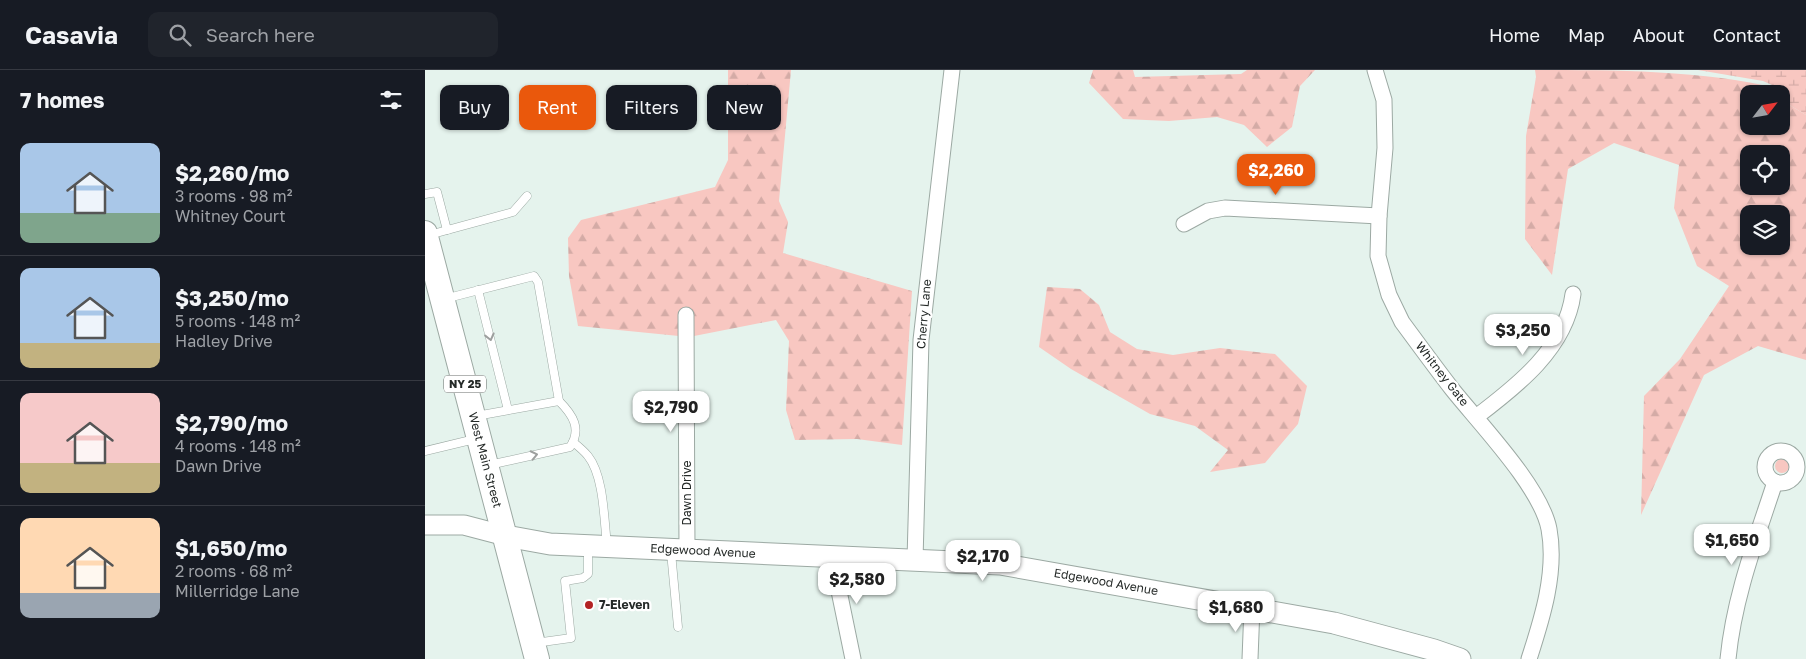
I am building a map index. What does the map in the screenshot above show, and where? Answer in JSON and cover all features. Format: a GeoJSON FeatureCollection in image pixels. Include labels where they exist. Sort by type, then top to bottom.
{"type":"FeatureCollection","features":[{"type":"Feature","properties":{"kind":"main road","name":"West Main Street"},"geometry":{"type":"LineString","coordinates":[[433,233],[443,299],[535,651]]}},
{"type":"Feature","properties":{"kind":"main road","name":"Edgewood Avenue"},"geometry":{"type":"LineString","coordinates":[[505,536],[550,544],[598,547],[1000,564],[1335,623],[1433,654],[1460,659]]}},
{"type":"Feature","properties":{"kind":"street","name":"Cherry Lane"},"geometry":{"type":"LineString","coordinates":[[915,560],[921,340],[952,70]]}},
{"type":"Feature","properties":{"kind":"street","name":"Whitney Gate"},"geometry":{"type":"LineString","coordinates":[[1375,70],[1384,100],[1385,148],[1379,216],[1379,256],[1389,295],[1402,322],[1452,389],[1518,470],[1537,500],[1549,528],[1551,565],[1539,629],[1529,659]]}},
{"type":"Feature","properties":{"kind":"street"},"geometry":{"type":"LineString","coordinates":[[1184,224],[1208,210],[1225,208],[1379,216]]}},
{"type":"Feature","properties":{"kind":"street"},"geometry":{"type":"LineString","coordinates":[[1476,417],[1511,390],[1537,364],[1566,325],[1573,294]]}},
{"type":"Feature","properties":{"kind":"street","name":"Dawn Drive"},"geometry":{"type":"LineString","coordinates":[[679,550],[686,314]]}},
{"type":"Feature","properties":{"kind":"street"},"geometry":{"type":"LineString","coordinates":[[1728,659],[1731,631],[1739,591],[1775,482]]}},
{"type":"Feature","properties":{"kind":"street"},"geometry":{"type":"LineString","coordinates":[[425,525],[464,525],[505,536]]}},
{"type":"Feature","properties":{"kind":"street"},"geometry":{"type":"LineString","coordinates":[[832,557],[853,659]]}},
{"type":"Feature","properties":{"kind":"street"},"geometry":{"type":"LineString","coordinates":[[1250,659],[1253,608]]}},
{"type":"Feature","properties":{"kind":"lane"},"geometry":{"type":"LineString","coordinates":[[425,194],[437,192],[433,233],[513,212],[527,196]]}},
{"type":"Feature","properties":{"kind":"lane"},"geometry":{"type":"LineString","coordinates":[[443,299],[534,276],[538,282],[559,401],[570,411],[575,421],[577,430],[570,447],[487,465]]}},
{"type":"Feature","properties":{"kind":"lane"},"geometry":{"type":"LineString","coordinates":[[478,290],[508,410]]}},
{"type":"Feature","properties":{"kind":"lane"},"geometry":{"type":"LineString","coordinates":[[425,451],[477,427],[508,410],[559,401]]}},
{"type":"Feature","properties":{"kind":"lane"},"geometry":{"type":"LineString","coordinates":[[535,651],[571,638],[565,581],[583,578],[588,574],[598,547],[601,492],[594,467],[588,456],[573,442]]}},
{"type":"Feature","properties":{"kind":"lane"},"geometry":{"type":"LineString","coordinates":[[678,627],[679,550]]}},
{"type":"Feature","properties":{"kind":"green space"},"geometry":{"type":"Polygon","coordinates":[[[728,70],[791,70],[779,201],[788,222],[783,253],[912,291],[902,445],[857,439],[795,440],[786,410],[789,341],[776,320],[689,337],[578,326],[569,276],[568,238],[581,220],[715,187],[728,160],[728,130],[781,130],[781,85],[728,85],[728,70]]]}},
{"type":"Feature","properties":{"kind":"green space"},"geometry":{"type":"Polygon","coordinates":[[[1093,70],[1133,70],[1135,77],[1241,74],[1247,70],[1315,70],[1300,86],[1292,127],[1267,147],[1244,125],[1217,117],[1169,121],[1123,119],[1089,83],[1093,70]]]}},
{"type":"Feature","properties":{"kind":"green space"},"geometry":{"type":"Polygon","coordinates":[[[1535,70],[1598,70],[1695,75],[1762,85],[1740,85],[1740,135],[1790,135],[1790,105],[1806,115],[1806,360],[1758,346],[1704,375],[1641,515],[1644,396],[1680,359],[1729,286],[1697,266],[1674,208],[1679,165],[1614,143],[1568,169],[1552,275],[1525,239],[1526,136],[1536,77],[1535,70]]]}},
{"type":"Feature","properties":{"kind":"green space"},"geometry":{"type":"Polygon","coordinates":[[[1698,70],[1806,70],[1806,115],[1790,105],[1790,85],[1772,85],[1763,81],[1698,70]]]}},
{"type":"Feature","properties":{"kind":"green space"},"geometry":{"type":"Polygon","coordinates":[[[1047,287],[1080,289],[1099,305],[1110,332],[1137,349],[1173,355],[1220,348],[1275,354],[1307,386],[1298,424],[1265,463],[1210,472],[1228,450],[1195,426],[1150,414],[1071,369],[1039,347],[1047,287]]]}},
{"type":"Feature","properties":{"kind":"green space"},"geometry":{"type":"Polygon","coordinates":[[[1779,459],[1785,459],[1789,466],[1785,473],[1779,473],[1775,469],[1775,463],[1779,459]]]}},
{"type":"Feature","properties":{"kind":"place","name":"7-Eleven"},"geometry":{"type":"Point","coordinates":[589,605]}}]}
